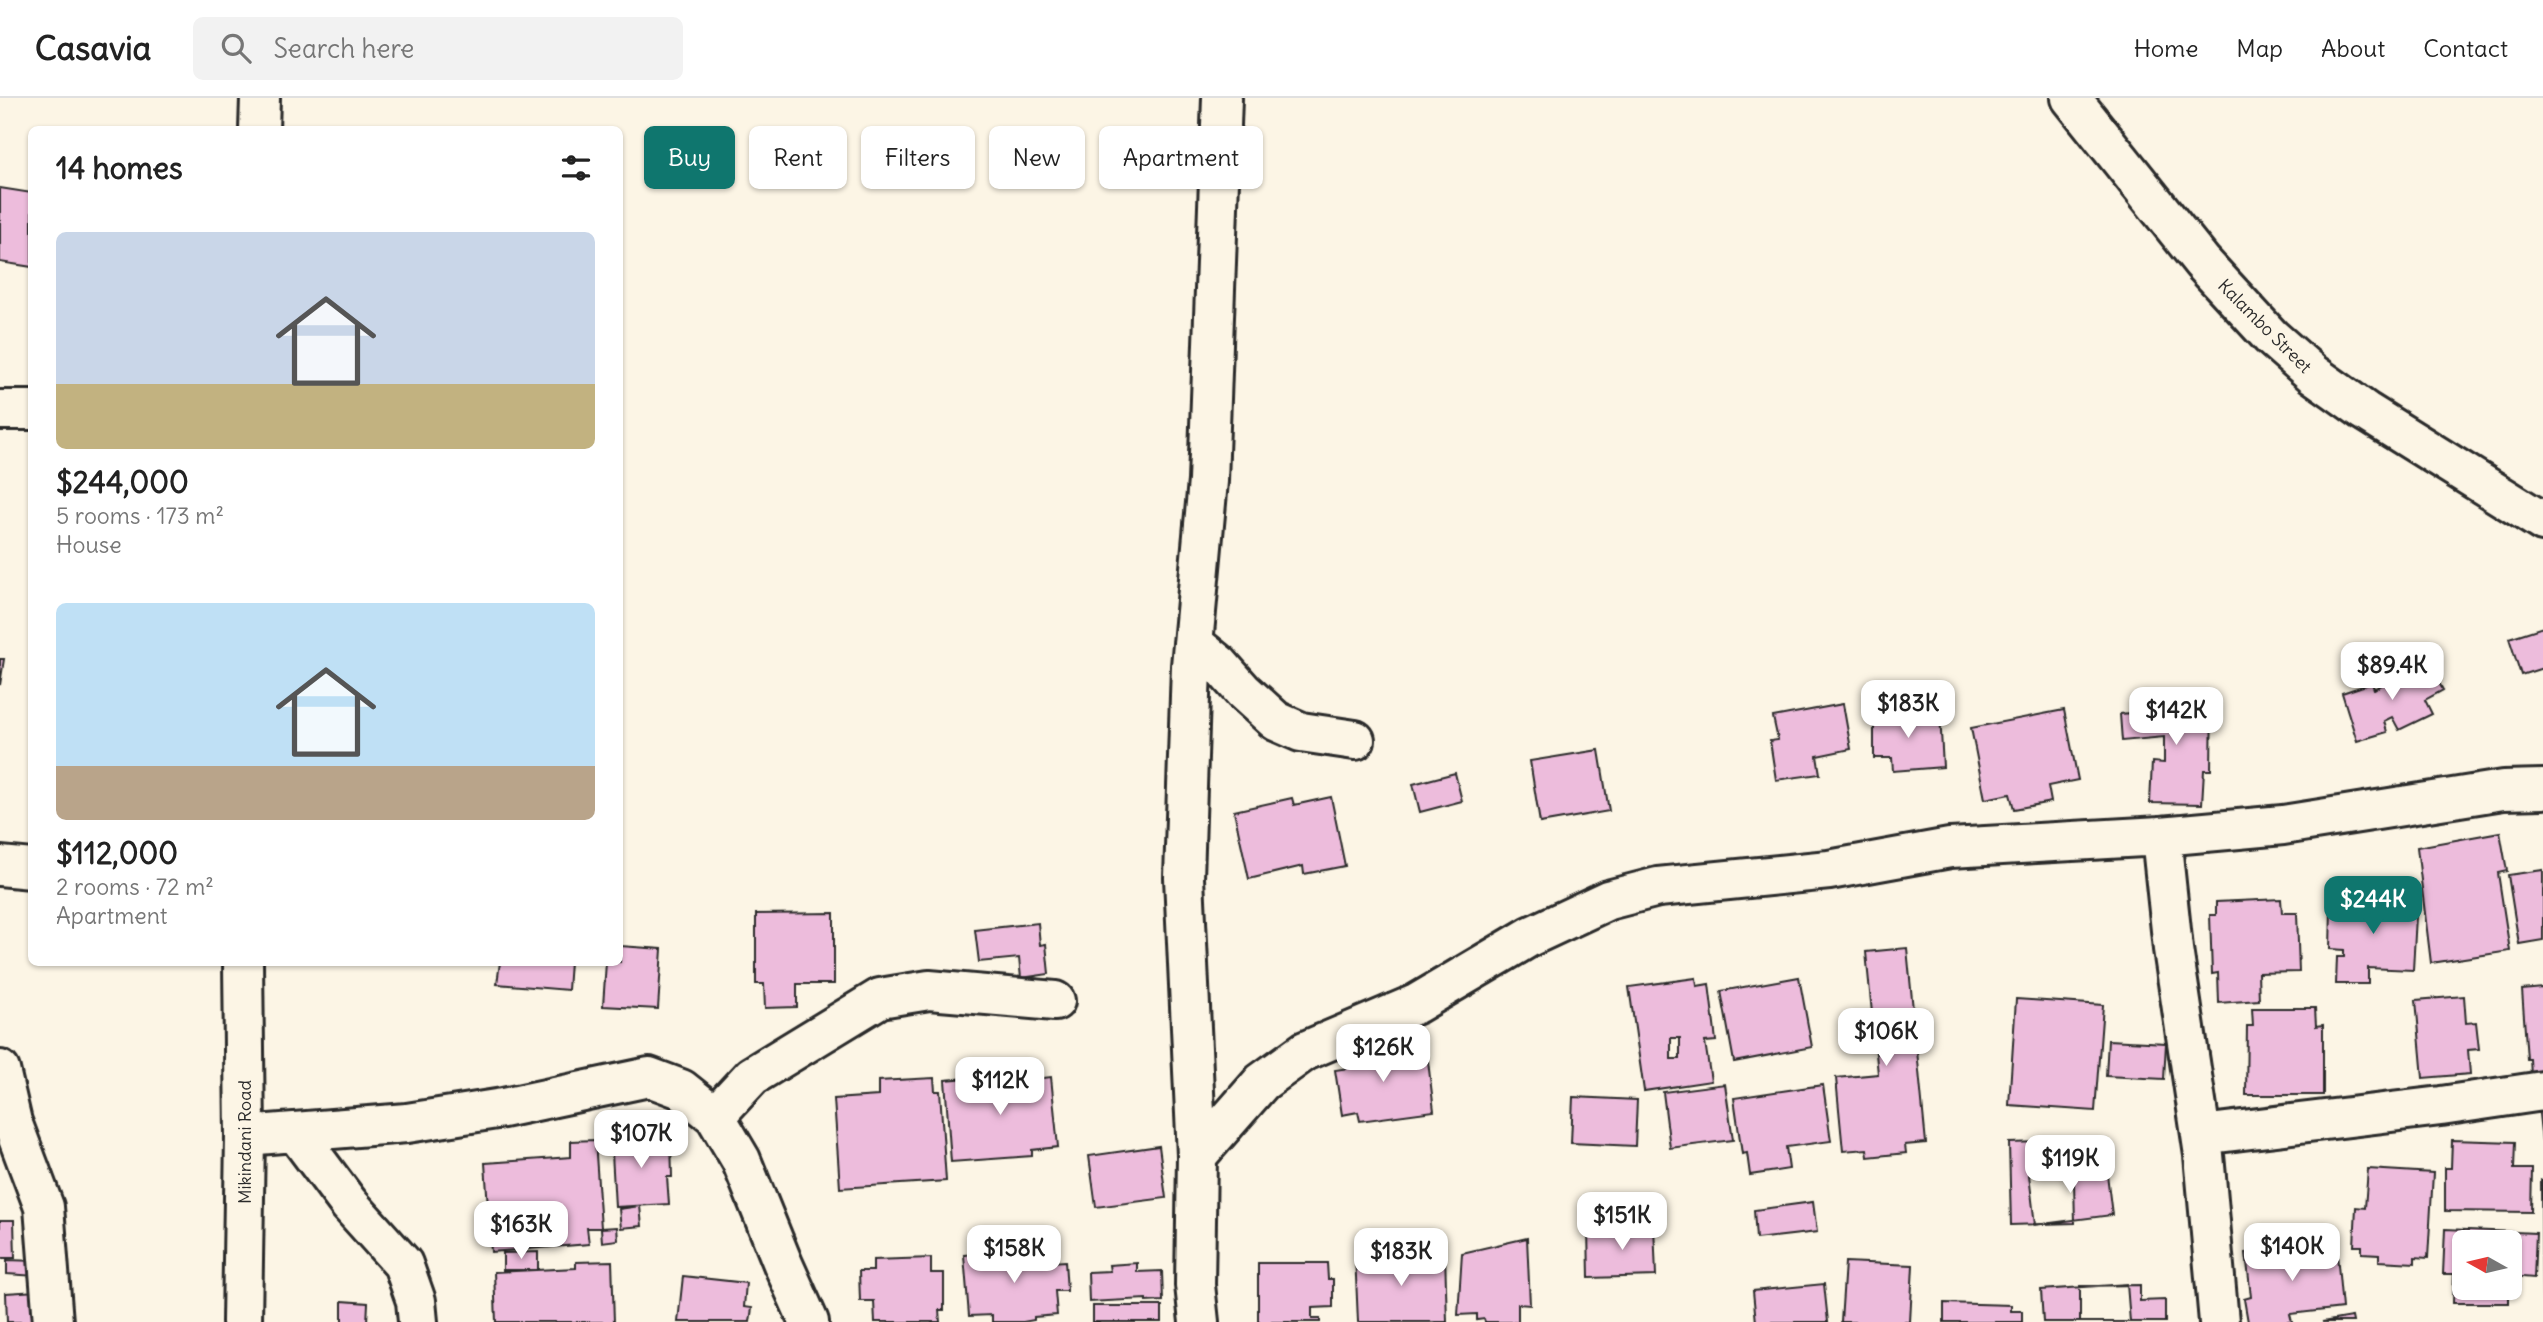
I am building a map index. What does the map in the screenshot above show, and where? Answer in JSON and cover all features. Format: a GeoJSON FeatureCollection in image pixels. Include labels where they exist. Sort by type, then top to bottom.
{"type":"FeatureCollection","features":[{"type":"Feature","properties":{"kind":"main road"},"geometry":{"type":"LineString","coordinates":[[259,126],[260,98]]}},
{"type":"Feature","properties":{"kind":"main road"},"geometry":{"type":"LineString","coordinates":[[1199,1322],[1195,1285],[1197,1156],[1184,878],[1193,643],[1208,481],[1222,98]]}},
{"type":"Feature","properties":{"kind":"main road","name":"Kalambo Street"},"geometry":{"type":"LineString","coordinates":[[2071,98],[2202,262],[2271,337],[2313,374],[2365,411],[2543,522]]}},
{"type":"Feature","properties":{"kind":"main road"},"geometry":{"type":"LineString","coordinates":[[0,410],[28,410]]}},
{"type":"Feature","properties":{"kind":"main road"},"geometry":{"type":"LineString","coordinates":[[1193,643],[1220,665],[1243,691],[1276,721],[1301,732],[1354,740]]}},
{"type":"Feature","properties":{"kind":"main road"},"geometry":{"type":"LineString","coordinates":[[1197,1156],[1262,1082],[1306,1051],[1416,1004],[1531,936],[1608,900],[1658,887],[1829,870],[1950,848],[2161,836],[2283,825],[2503,790],[2543,789]]}},
{"type":"Feature","properties":{"kind":"main road"},"geometry":{"type":"LineString","coordinates":[[2161,836],[2173,948],[2201,1135],[2219,1322]]}},
{"type":"Feature","properties":{"kind":"main road"},"geometry":{"type":"LineString","coordinates":[[0,866],[28,869]]}},
{"type":"Feature","properties":{"kind":"main road","name":"Mikindani Road"},"geometry":{"type":"LineString","coordinates":[[242,1322],[245,1136],[243,966]]}},
{"type":"Feature","properties":{"kind":"main road"},"geometry":{"type":"LineString","coordinates":[[715,1116],[752,1076],[880,998],[929,990],[1055,1001]]}},
{"type":"Feature","properties":{"kind":"main road"},"geometry":{"type":"LineString","coordinates":[[0,1070],[12,1122],[44,1207],[54,1322]]}},
{"type":"Feature","properties":{"kind":"main road"},"geometry":{"type":"LineString","coordinates":[[245,1136],[407,1123],[503,1108],[649,1077],[681,1089],[715,1116],[741,1160],[809,1322]]}},
{"type":"Feature","properties":{"kind":"main road"},"geometry":{"type":"LineString","coordinates":[[2201,1135],[2414,1110],[2543,1091]]}},
{"type":"Feature","properties":{"kind":"main road"},"geometry":{"type":"LineString","coordinates":[[296,1133],[349,1204],[402,1264],[416,1301],[418,1322]]}},
{"type":"Feature","properties":{"kind":"building"},"geometry":{"type":"Polygon","coordinates":[[[0,188],[28,192],[28,266],[0,262],[0,188]]]}},
{"type":"Feature","properties":{"kind":"building"},"geometry":{"type":"Polygon","coordinates":[[[2543,627],[2543,668],[2521,675],[2509,638],[2543,627]]]}},
{"type":"Feature","properties":{"kind":"building"},"geometry":{"type":"Polygon","coordinates":[[[0,659],[4,659],[0,685],[0,659]]]}},
{"type":"Feature","properties":{"kind":"building"},"geometry":{"type":"Polygon","coordinates":[[[2427,661],[2443,690],[2425,700],[2432,714],[2399,730],[2392,717],[2384,721],[2387,732],[2357,741],[2342,693],[2372,683],[2374,689],[2427,661]]]}},
{"type":"Feature","properties":{"kind":"building"},"geometry":{"type":"Polygon","coordinates":[[[2165,697],[2212,698],[2211,770],[2204,770],[2202,804],[2150,803],[2152,762],[2164,763],[2164,737],[2122,741],[2120,714],[2165,710],[2165,697]]]}},
{"type":"Feature","properties":{"kind":"building"},"geometry":{"type":"Polygon","coordinates":[[[1843,704],[1851,749],[1817,756],[1820,774],[1776,780],[1770,741],[1778,740],[1773,717],[1843,704]]]}},
{"type":"Feature","properties":{"kind":"building"},"geometry":{"type":"Polygon","coordinates":[[[1874,708],[1900,708],[1899,717],[1940,714],[1943,767],[1893,771],[1892,758],[1874,758],[1874,708]]]}},
{"type":"Feature","properties":{"kind":"building"},"geometry":{"type":"Polygon","coordinates":[[[2064,710],[2078,780],[2048,786],[2051,802],[2014,809],[2010,794],[1985,799],[1971,728],[2064,710]]]}},
{"type":"Feature","properties":{"kind":"building"},"geometry":{"type":"Polygon","coordinates":[[[1599,750],[1609,811],[1540,823],[1530,761],[1599,750]]]}},
{"type":"Feature","properties":{"kind":"building"},"geometry":{"type":"Polygon","coordinates":[[[1455,773],[1462,801],[1420,812],[1413,784],[1455,773]]]}},
{"type":"Feature","properties":{"kind":"building"},"geometry":{"type":"Polygon","coordinates":[[[1331,797],[1345,866],[1304,874],[1303,866],[1249,879],[1234,811],[1292,798],[1294,805],[1331,797]]]}},
{"type":"Feature","properties":{"kind":"building"},"geometry":{"type":"Polygon","coordinates":[[[2500,832],[2507,871],[2498,873],[2510,951],[2431,963],[2417,847],[2500,832]]]}},
{"type":"Feature","properties":{"kind":"building"},"geometry":{"type":"Polygon","coordinates":[[[2543,870],[2543,940],[2519,944],[2508,875],[2543,870]]]}},
{"type":"Feature","properties":{"kind":"building"},"geometry":{"type":"Polygon","coordinates":[[[2346,895],[2417,898],[2413,970],[2368,968],[2368,984],[2336,984],[2337,957],[2344,957],[2344,950],[2330,949],[2331,908],[2346,908],[2346,895]]]}},
{"type":"Feature","properties":{"kind":"building"},"geometry":{"type":"Polygon","coordinates":[[[2281,899],[2282,913],[2297,913],[2299,972],[2258,973],[2259,1000],[2219,1003],[2218,973],[2212,974],[2210,915],[2216,915],[2216,902],[2281,899]]]}},
{"type":"Feature","properties":{"kind":"building"},"geometry":{"type":"Polygon","coordinates":[[[834,913],[834,984],[797,984],[797,1007],[765,1008],[764,984],[756,984],[756,914],[834,913]]]}},
{"type":"Feature","properties":{"kind":"building"},"geometry":{"type":"Polygon","coordinates":[[[1038,923],[1040,945],[1046,944],[1049,974],[1021,978],[1019,958],[979,962],[975,930],[1038,923]]]}},
{"type":"Feature","properties":{"kind":"building"},"geometry":{"type":"Polygon","coordinates":[[[623,946],[662,949],[658,1009],[603,1006],[606,966],[623,966],[623,946]]]}},
{"type":"Feature","properties":{"kind":"building"},"geometry":{"type":"Polygon","coordinates":[[[1907,948],[1926,1143],[1905,1145],[1906,1153],[1868,1157],[1867,1149],[1843,1151],[1836,1078],[1878,1074],[1866,952],[1907,948]]]}},
{"type":"Feature","properties":{"kind":"building"},"geometry":{"type":"Polygon","coordinates":[[[499,966],[570,966],[568,990],[497,984],[499,966]]]}},
{"type":"Feature","properties":{"kind":"building"},"geometry":{"type":"Polygon","coordinates":[[[1799,977],[1812,1047],[1734,1062],[1721,991],[1799,977]]]}},
{"type":"Feature","properties":{"kind":"building"},"geometry":{"type":"Polygon","coordinates":[[[1696,978],[1697,986],[1709,984],[1716,1041],[1705,1042],[1711,1081],[1644,1091],[1629,987],[1696,978]],[[1671,1038],[1671,1059],[1680,1059],[1680,1038],[1671,1038]]]}},
{"type":"Feature","properties":{"kind":"building"},"geometry":{"type":"Polygon","coordinates":[[[2543,988],[2543,1074],[2531,1075],[2530,1059],[2527,1059],[2522,990],[2543,988]]]}},
{"type":"Feature","properties":{"kind":"building"},"geometry":{"type":"Polygon","coordinates":[[[2464,996],[2466,1023],[2476,1022],[2479,1049],[2468,1050],[2470,1074],[2423,1078],[2416,1000],[2464,996]]]}},
{"type":"Feature","properties":{"kind":"building"},"geometry":{"type":"Polygon","coordinates":[[[2016,999],[2103,1005],[2095,1111],[2009,1105],[2016,999]]]}},
{"type":"Feature","properties":{"kind":"building"},"geometry":{"type":"Polygon","coordinates":[[[2252,1008],[2315,1008],[2316,1026],[2323,1025],[2323,1095],[2246,1095],[2247,1026],[2253,1026],[2252,1008]]]}},
{"type":"Feature","properties":{"kind":"building"},"geometry":{"type":"Polygon","coordinates":[[[2108,1040],[2166,1043],[2164,1079],[2106,1076],[2108,1040]]]}},
{"type":"Feature","properties":{"kind":"building"},"geometry":{"type":"Polygon","coordinates":[[[1397,1042],[1400,1065],[1428,1061],[1434,1111],[1360,1121],[1358,1112],[1342,1115],[1335,1070],[1349,1068],[1346,1050],[1397,1042]]]}},
{"type":"Feature","properties":{"kind":"building"},"geometry":{"type":"Polygon","coordinates":[[[1026,1073],[1026,1080],[1051,1077],[1058,1147],[1032,1150],[1032,1156],[951,1162],[945,1080],[1026,1073]]]}},
{"type":"Feature","properties":{"kind":"building"},"geometry":{"type":"Polygon","coordinates":[[[934,1078],[935,1091],[940,1091],[946,1181],[840,1188],[834,1099],[878,1096],[878,1081],[934,1078]]]}},
{"type":"Feature","properties":{"kind":"building"},"geometry":{"type":"Polygon","coordinates":[[[1725,1084],[1733,1140],[1670,1148],[1663,1092],[1725,1084]]]}},
{"type":"Feature","properties":{"kind":"building"},"geometry":{"type":"Polygon","coordinates":[[[1823,1085],[1831,1141],[1786,1147],[1789,1169],[1750,1175],[1747,1153],[1742,1154],[1734,1098],[1823,1085]]]}},
{"type":"Feature","properties":{"kind":"building"},"geometry":{"type":"Polygon","coordinates":[[[1573,1097],[1637,1100],[1635,1146],[1571,1143],[1573,1097]]]}},
{"type":"Feature","properties":{"kind":"building"},"geometry":{"type":"Polygon","coordinates":[[[2543,1104],[2543,1151],[2538,1105],[2543,1104]]]}},
{"type":"Feature","properties":{"kind":"building"},"geometry":{"type":"Polygon","coordinates":[[[648,1134],[648,1140],[671,1139],[672,1177],[667,1177],[669,1204],[615,1207],[611,1135],[648,1134]]]}},
{"type":"Feature","properties":{"kind":"building"},"geometry":{"type":"Polygon","coordinates":[[[595,1140],[601,1228],[587,1228],[589,1244],[491,1252],[485,1163],[571,1157],[571,1141],[595,1140]]]}},
{"type":"Feature","properties":{"kind":"building"},"geometry":{"type":"Polygon","coordinates":[[[2452,1140],[2515,1142],[2514,1169],[2532,1169],[2531,1212],[2445,1211],[2445,1168],[2451,1168],[2452,1140]]]}},
{"type":"Feature","properties":{"kind":"building"},"geometry":{"type":"Polygon","coordinates":[[[2073,1141],[2075,1223],[2011,1225],[2009,1143],[2073,1141]]]}},
{"type":"Feature","properties":{"kind":"building"},"geometry":{"type":"Polygon","coordinates":[[[1159,1146],[1166,1198],[1096,1207],[1089,1156],[1159,1146]]]}},
{"type":"Feature","properties":{"kind":"building"},"geometry":{"type":"Polygon","coordinates":[[[2106,1166],[2112,1215],[2035,1225],[2029,1175],[2106,1166]]]}},
{"type":"Feature","properties":{"kind":"building"},"geometry":{"type":"Polygon","coordinates":[[[2368,1169],[2433,1173],[2428,1258],[2415,1257],[2415,1263],[2379,1261],[2379,1254],[2362,1253],[2362,1246],[2354,1246],[2356,1207],[2365,1208],[2368,1169]]]}},
{"type":"Feature","properties":{"kind":"building"},"geometry":{"type":"Polygon","coordinates":[[[2543,1180],[2543,1303],[2542,1303],[2543,1180]]]}},
{"type":"Feature","properties":{"kind":"building"},"geometry":{"type":"Polygon","coordinates":[[[1813,1202],[1817,1232],[1756,1239],[1754,1210],[1813,1202]]]}},
{"type":"Feature","properties":{"kind":"building"},"geometry":{"type":"Polygon","coordinates":[[[640,1206],[642,1226],[621,1228],[619,1209],[640,1206]]]}},
{"type":"Feature","properties":{"kind":"building"},"geometry":{"type":"Polygon","coordinates":[[[0,1220],[14,1220],[15,1258],[0,1258],[0,1220]]]}},
{"type":"Feature","properties":{"kind":"building"},"geometry":{"type":"Polygon","coordinates":[[[1654,1225],[1656,1276],[1589,1278],[1588,1227],[1654,1225]]]}},
{"type":"Feature","properties":{"kind":"building"},"geometry":{"type":"Polygon","coordinates":[[[617,1227],[618,1240],[602,1242],[601,1228],[617,1227]]]}},
{"type":"Feature","properties":{"kind":"building"},"geometry":{"type":"Polygon","coordinates":[[[2445,1229],[2468,1230],[2452,1230],[2452,1274],[2443,1274],[2445,1229]]]}},
{"type":"Feature","properties":{"kind":"building"},"geometry":{"type":"Polygon","coordinates":[[[2522,1232],[2536,1233],[2534,1278],[2522,1277],[2522,1232]]]}},
{"type":"Feature","properties":{"kind":"building"},"geometry":{"type":"Polygon","coordinates":[[[1527,1238],[1530,1305],[1518,1304],[1518,1322],[1485,1322],[1484,1319],[1477,1320],[1477,1314],[1458,1315],[1462,1253],[1527,1238]]]}},
{"type":"Feature","properties":{"kind":"building"},"geometry":{"type":"Polygon","coordinates":[[[2336,1243],[2342,1308],[2290,1314],[2292,1322],[2248,1322],[2244,1299],[2251,1297],[2246,1253],[2336,1243]]]}},
{"type":"Feature","properties":{"kind":"building"},"geometry":{"type":"Polygon","coordinates":[[[1051,1248],[1052,1262],[1065,1261],[1067,1291],[1055,1291],[1057,1315],[1034,1317],[1034,1320],[1023,1322],[992,1322],[992,1315],[969,1316],[964,1255],[1051,1248]]]}},
{"type":"Feature","properties":{"kind":"building"},"geometry":{"type":"Polygon","coordinates":[[[538,1252],[538,1270],[503,1270],[503,1253],[538,1252]]]}},
{"type":"Feature","properties":{"kind":"building"},"geometry":{"type":"Polygon","coordinates":[[[1445,1253],[1447,1322],[1358,1322],[1355,1254],[1445,1253]]]}},
{"type":"Feature","properties":{"kind":"building"},"geometry":{"type":"Polygon","coordinates":[[[931,1258],[931,1273],[944,1273],[944,1310],[939,1310],[940,1322],[875,1322],[874,1301],[860,1301],[859,1271],[873,1271],[873,1260],[931,1258]]]}},
{"type":"Feature","properties":{"kind":"building"},"geometry":{"type":"Polygon","coordinates":[[[7,1260],[37,1261],[36,1276],[7,1274],[7,1260]]]}},
{"type":"Feature","properties":{"kind":"building"},"geometry":{"type":"Polygon","coordinates":[[[612,1261],[614,1322],[496,1322],[494,1272],[576,1268],[576,1262],[612,1261]]]}},
{"type":"Feature","properties":{"kind":"building"},"geometry":{"type":"Polygon","coordinates":[[[1845,1262],[1913,1265],[1910,1322],[1841,1322],[1845,1262]]]}},
{"type":"Feature","properties":{"kind":"building"},"geometry":{"type":"Polygon","coordinates":[[[1137,1263],[1137,1272],[1162,1271],[1163,1301],[1146,1302],[1146,1299],[1089,1302],[1088,1272],[1110,1271],[1109,1265],[1137,1263]]]}},
{"type":"Feature","properties":{"kind":"building"},"geometry":{"type":"Polygon","coordinates":[[[1258,1263],[1327,1263],[1328,1279],[1333,1279],[1333,1307],[1312,1308],[1312,1319],[1320,1319],[1320,1322],[1258,1322],[1258,1263]]]}},
{"type":"Feature","properties":{"kind":"building"},"geometry":{"type":"Polygon","coordinates":[[[683,1276],[746,1283],[744,1307],[752,1308],[750,1322],[678,1322],[683,1276]]]}},
{"type":"Feature","properties":{"kind":"building"},"geometry":{"type":"Polygon","coordinates":[[[1824,1284],[1828,1322],[1756,1322],[1753,1291],[1824,1284]]]}},
{"type":"Feature","properties":{"kind":"building"},"geometry":{"type":"Polygon","coordinates":[[[2127,1284],[2130,1322],[2043,1322],[2041,1290],[2127,1284]]]}},
{"type":"Feature","properties":{"kind":"building"},"geometry":{"type":"Polygon","coordinates":[[[2140,1285],[2140,1301],[2165,1300],[2165,1322],[2080,1322],[2080,1286],[2140,1285]]]}},
{"type":"Feature","properties":{"kind":"building"},"geometry":{"type":"Polygon","coordinates":[[[37,1291],[40,1322],[7,1322],[6,1293],[37,1291]]]}},
{"type":"Feature","properties":{"kind":"building"},"geometry":{"type":"Polygon","coordinates":[[[2453,1300],[2509,1300],[2509,1303],[2453,1303],[2453,1300]]]}},
{"type":"Feature","properties":{"kind":"building"},"geometry":{"type":"Polygon","coordinates":[[[342,1301],[368,1303],[367,1322],[342,1322],[342,1301]]]}},
{"type":"Feature","properties":{"kind":"building"},"geometry":{"type":"Polygon","coordinates":[[[1944,1303],[2011,1305],[2011,1311],[2022,1311],[2022,1322],[1944,1322],[1944,1303]]]}},
{"type":"Feature","properties":{"kind":"building"},"geometry":{"type":"Polygon","coordinates":[[[1093,1306],[1162,1306],[1162,1322],[1093,1322],[1093,1306]]]}},
{"type":"Feature","properties":{"kind":"building"},"geometry":{"type":"Polygon","coordinates":[[[2352,1317],[2353,1322],[2322,1322],[2352,1317]]]}}]}
